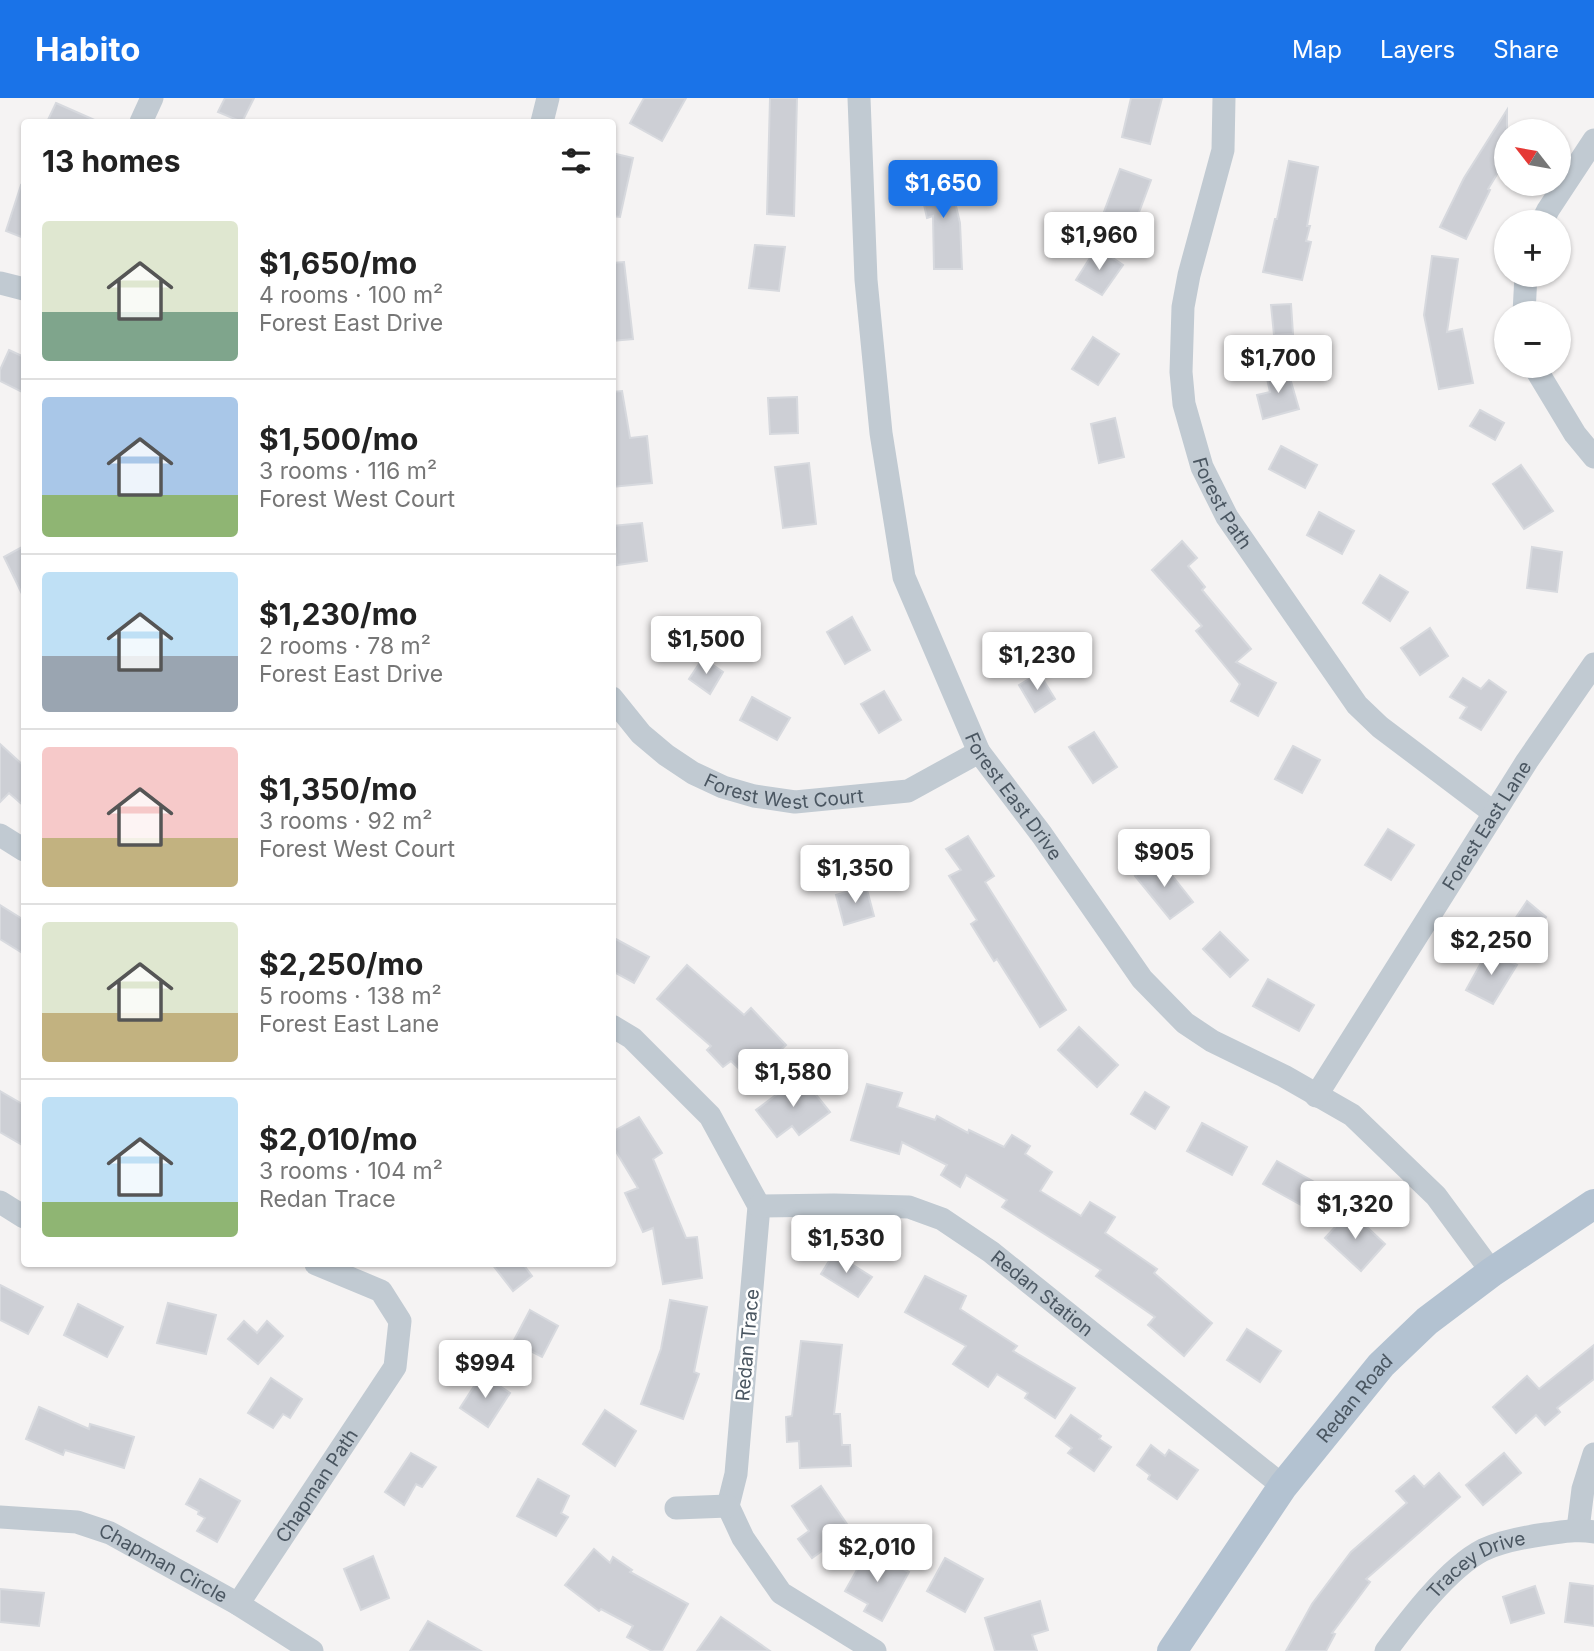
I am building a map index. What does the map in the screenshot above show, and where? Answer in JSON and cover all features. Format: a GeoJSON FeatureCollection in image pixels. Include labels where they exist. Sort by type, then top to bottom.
{"type":"FeatureCollection","features":[{"type":"Feature","properties":{"kind":"main road","name":"Redan Road"},"geometry":{"type":"LineString","coordinates":[[1172,1651],[1283,1486],[1381,1364],[1427,1321],[1492,1272],[1594,1204]]}},
{"type":"Feature","properties":{"kind":"street"},"geometry":{"type":"LineString","coordinates":[[142,119],[152,98]]}},
{"type":"Feature","properties":{"kind":"street"},"geometry":{"type":"LineString","coordinates":[[543,119],[548,98]]}},
{"type":"Feature","properties":{"kind":"street","name":"Forest East Drive"},"geometry":{"type":"LineString","coordinates":[[859,98],[870,321],[881,433],[904,578],[979,752],[1042,835],[1142,979],[1185,1023],[1212,1041],[1284,1076],[1352,1115],[1436,1196],[1492,1272]]}},
{"type":"Feature","properties":{"kind":"street","name":"Forest Path"},"geometry":{"type":"LineString","coordinates":[[1224,98],[1223,150],[1189,275],[1182,307],[1180,340],[1184,404],[1202,467],[1227,517],[1357,705],[1380,727],[1494,813]]}},
{"type":"Feature","properties":{"kind":"street"},"geometry":{"type":"LineString","coordinates":[[1550,210],[1594,141]]}},
{"type":"Feature","properties":{"kind":"street"},"geometry":{"type":"LineString","coordinates":[[0,283],[21,288]]}},
{"type":"Feature","properties":{"kind":"street"},"geometry":{"type":"LineString","coordinates":[[1541,378],[1575,434],[1594,457]]}},
{"type":"Feature","properties":{"kind":"street","name":"Forest East Lane"},"geometry":{"type":"LineString","coordinates":[[1316,1096],[1494,813],[1594,664]]}},
{"type":"Feature","properties":{"kind":"street","name":"Forest West Court"},"geometry":{"type":"LineString","coordinates":[[616,703],[641,734],[694,773],[754,796],[795,802],[908,791],[979,752]]}},
{"type":"Feature","properties":{"kind":"street"},"geometry":{"type":"LineString","coordinates":[[0,835],[21,848]]}},
{"type":"Feature","properties":{"kind":"street"},"geometry":{"type":"LineString","coordinates":[[616,1029],[632,1038],[710,1116],[759,1206]]}},
{"type":"Feature","properties":{"kind":"street"},"geometry":{"type":"LineString","coordinates":[[0,1202],[21,1215]]}},
{"type":"Feature","properties":{"kind":"street","name":"Redan Station"},"geometry":{"type":"LineString","coordinates":[[759,1206],[908,1207],[942,1219],[990,1252],[1283,1486]]}},
{"type":"Feature","properties":{"kind":"street","name":"Redan Trace"},"geometry":{"type":"LineString","coordinates":[[729,1506],[736,1474],[759,1206]]}},
{"type":"Feature","properties":{"kind":"street","name":"Chapman Path"},"geometry":{"type":"LineString","coordinates":[[238,1604],[395,1367],[400,1321],[381,1291],[323,1267]]}},
{"type":"Feature","properties":{"kind":"street"},"geometry":{"type":"LineString","coordinates":[[1586,1531],[1583,1489],[1594,1454]]}},
{"type":"Feature","properties":{"kind":"street"},"geometry":{"type":"LineString","coordinates":[[676,1508],[729,1506],[743,1538],[781,1593],[875,1651]]}},
{"type":"Feature","properties":{"kind":"street","name":"Chapman Circle"},"geometry":{"type":"LineString","coordinates":[[0,1517],[77,1522],[110,1533],[238,1604],[312,1651]]}},
{"type":"Feature","properties":{"kind":"street","name":"Tracey Drive"},"geometry":{"type":"LineString","coordinates":[[1386,1651],[1407,1623],[1459,1566],[1484,1550],[1526,1536],[1586,1531]]}},
{"type":"Feature","properties":{"kind":"building"},"geometry":{"type":"Polygon","coordinates":[[[225,98],[254,98],[244,119],[235,119],[218,112],[225,98]]]}},
{"type":"Feature","properties":{"kind":"building"},"geometry":{"type":"Polygon","coordinates":[[[644,98],[686,98],[662,141],[630,123],[644,98]]]}},
{"type":"Feature","properties":{"kind":"building"},"geometry":{"type":"Polygon","coordinates":[[[770,98],[797,98],[794,216],[767,214],[770,98]]]}},
{"type":"Feature","properties":{"kind":"building"},"geometry":{"type":"Polygon","coordinates":[[[1131,98],[1162,98],[1150,144],[1122,137],[1131,98]]]}},
{"type":"Feature","properties":{"kind":"building"},"geometry":{"type":"Polygon","coordinates":[[[56,103],[92,119],[48,119],[56,103]]]}},
{"type":"Feature","properties":{"kind":"building"},"geometry":{"type":"Polygon","coordinates":[[[1494,131],[1494,179],[1466,239],[1440,227],[1464,178],[1494,131]]]}},
{"type":"Feature","properties":{"kind":"building"},"geometry":{"type":"Polygon","coordinates":[[[616,154],[633,158],[620,217],[616,216],[616,154]]]}},
{"type":"Feature","properties":{"kind":"building"},"geometry":{"type":"Polygon","coordinates":[[[1289,161],[1318,167],[1307,226],[1310,226],[1306,241],[1311,242],[1302,280],[1263,272],[1289,161]]]}},
{"type":"Feature","properties":{"kind":"building"},"geometry":{"type":"Polygon","coordinates":[[[1120,169],[1151,180],[1132,231],[1101,220],[1120,169]]]}},
{"type":"Feature","properties":{"kind":"building"},"geometry":{"type":"Polygon","coordinates":[[[948,172],[960,223],[962,269],[934,269],[933,216],[927,218],[918,178],[948,172]]]}},
{"type":"Feature","properties":{"kind":"building"},"geometry":{"type":"Polygon","coordinates":[[[21,185],[21,237],[6,231],[21,185]]]}},
{"type":"Feature","properties":{"kind":"building"},"geometry":{"type":"Polygon","coordinates":[[[755,245],[785,247],[779,291],[749,288],[755,245]]]}},
{"type":"Feature","properties":{"kind":"building"},"geometry":{"type":"Polygon","coordinates":[[[1097,247],[1123,265],[1102,295],[1076,280],[1097,247]]]}},
{"type":"Feature","properties":{"kind":"building"},"geometry":{"type":"Polygon","coordinates":[[[1432,256],[1458,259],[1447,332],[1462,329],[1473,383],[1439,389],[1424,315],[1432,256]]]}},
{"type":"Feature","properties":{"kind":"building"},"geometry":{"type":"Polygon","coordinates":[[[624,262],[633,339],[616,341],[616,263],[624,262]]]}},
{"type":"Feature","properties":{"kind":"building"},"geometry":{"type":"Polygon","coordinates":[[[1291,304],[1293,334],[1274,335],[1271,305],[1291,304]]]}},
{"type":"Feature","properties":{"kind":"building"},"geometry":{"type":"Polygon","coordinates":[[[1093,337],[1119,354],[1098,385],[1072,369],[1093,337]]]}},
{"type":"Feature","properties":{"kind":"building"},"geometry":{"type":"Polygon","coordinates":[[[9,350],[21,356],[21,392],[0,381],[0,370],[9,350]]]}},
{"type":"Feature","properties":{"kind":"building"},"geometry":{"type":"Polygon","coordinates":[[[1287,368],[1299,409],[1263,419],[1257,395],[1270,392],[1266,374],[1287,368]]]}},
{"type":"Feature","properties":{"kind":"building"},"geometry":{"type":"Polygon","coordinates":[[[622,391],[630,438],[647,436],[652,483],[616,487],[616,392],[622,391]]]}},
{"type":"Feature","properties":{"kind":"building"},"geometry":{"type":"Polygon","coordinates":[[[797,397],[798,433],[770,434],[768,398],[797,397]]]}},
{"type":"Feature","properties":{"kind":"building"},"geometry":{"type":"Polygon","coordinates":[[[1480,410],[1504,423],[1495,440],[1470,426],[1480,410]]]}},
{"type":"Feature","properties":{"kind":"building"},"geometry":{"type":"Polygon","coordinates":[[[1115,418],[1124,457],[1099,463],[1091,424],[1115,418]]]}},
{"type":"Feature","properties":{"kind":"building"},"geometry":{"type":"Polygon","coordinates":[[[1281,446],[1317,465],[1305,488],[1269,469],[1281,446]]]}},
{"type":"Feature","properties":{"kind":"building"},"geometry":{"type":"Polygon","coordinates":[[[809,463],[816,524],[783,528],[775,467],[809,463]]]}},
{"type":"Feature","properties":{"kind":"building"},"geometry":{"type":"Polygon","coordinates":[[[1521,465],[1553,511],[1524,529],[1493,484],[1521,465]]]}},
{"type":"Feature","properties":{"kind":"building"},"geometry":{"type":"Polygon","coordinates":[[[1319,512],[1354,531],[1342,554],[1307,535],[1319,512]]]}},
{"type":"Feature","properties":{"kind":"building"},"geometry":{"type":"Polygon","coordinates":[[[642,523],[647,561],[617,565],[616,526],[642,523]]]}},
{"type":"Feature","properties":{"kind":"building"},"geometry":{"type":"Polygon","coordinates":[[[1182,541],[1197,558],[1188,566],[1205,587],[1202,590],[1251,649],[1236,662],[1276,683],[1258,716],[1231,701],[1240,684],[1196,631],[1202,626],[1152,570],[1182,541]]]}},
{"type":"Feature","properties":{"kind":"building"},"geometry":{"type":"Polygon","coordinates":[[[1532,547],[1562,552],[1557,592],[1527,588],[1532,547]]]}},
{"type":"Feature","properties":{"kind":"building"},"geometry":{"type":"Polygon","coordinates":[[[21,548],[21,592],[4,557],[21,548]]]}},
{"type":"Feature","properties":{"kind":"building"},"geometry":{"type":"Polygon","coordinates":[[[1380,575],[1408,592],[1390,621],[1363,603],[1380,575]]]}},
{"type":"Feature","properties":{"kind":"building"},"geometry":{"type":"Polygon","coordinates":[[[852,617],[870,650],[845,664],[827,632],[852,617]]]}},
{"type":"Feature","properties":{"kind":"building"},"geometry":{"type":"Polygon","coordinates":[[[1430,628],[1448,656],[1420,675],[1401,648],[1430,628]]]}},
{"type":"Feature","properties":{"kind":"building"},"geometry":{"type":"Polygon","coordinates":[[[703,658],[723,672],[710,694],[689,679],[703,658]]]}},
{"type":"Feature","properties":{"kind":"building"},"geometry":{"type":"Polygon","coordinates":[[[1039,673],[1055,699],[1035,712],[1019,685],[1039,673]]]}},
{"type":"Feature","properties":{"kind":"building"},"geometry":{"type":"Polygon","coordinates":[[[1463,678],[1481,689],[1489,680],[1506,692],[1481,730],[1460,718],[1467,707],[1450,697],[1463,678]]]}},
{"type":"Feature","properties":{"kind":"building"},"geometry":{"type":"Polygon","coordinates":[[[884,691],[901,720],[879,733],[861,704],[884,691]]]}},
{"type":"Feature","properties":{"kind":"building"},"geometry":{"type":"Polygon","coordinates":[[[752,697],[790,718],[777,740],[740,720],[752,697]]]}},
{"type":"Feature","properties":{"kind":"building"},"geometry":{"type":"Polygon","coordinates":[[[1094,732],[1117,767],[1093,783],[1069,747],[1094,732]]]}},
{"type":"Feature","properties":{"kind":"building"},"geometry":{"type":"Polygon","coordinates":[[[0,744],[21,763],[21,803],[9,793],[0,802],[0,744]]]}},
{"type":"Feature","properties":{"kind":"building"},"geometry":{"type":"Polygon","coordinates":[[[1293,746],[1320,760],[1302,793],[1275,779],[1293,746]]]}},
{"type":"Feature","properties":{"kind":"building"},"geometry":{"type":"Polygon","coordinates":[[[1388,829],[1414,845],[1391,880],[1365,865],[1388,829]]]}},
{"type":"Feature","properties":{"kind":"building"},"geometry":{"type":"Polygon","coordinates":[[[968,836],[994,876],[985,882],[1066,1010],[1040,1027],[997,959],[994,961],[971,924],[977,920],[949,876],[961,870],[946,849],[968,836]]]}},
{"type":"Feature","properties":{"kind":"building"},"geometry":{"type":"Polygon","coordinates":[[[1159,859],[1193,902],[1170,919],[1135,876],[1159,859]]]}},
{"type":"Feature","properties":{"kind":"building"},"geometry":{"type":"Polygon","coordinates":[[[866,886],[874,916],[844,925],[836,895],[866,886]]]}},
{"type":"Feature","properties":{"kind":"building"},"geometry":{"type":"Polygon","coordinates":[[[1527,901],[1546,917],[1537,932],[1515,919],[1527,901]]]}},
{"type":"Feature","properties":{"kind":"building"},"geometry":{"type":"Polygon","coordinates":[[[0,905],[21,918],[21,952],[0,939],[0,905]]]}},
{"type":"Feature","properties":{"kind":"building"},"geometry":{"type":"Polygon","coordinates":[[[1220,932],[1248,960],[1230,977],[1203,949],[1220,932]]]}},
{"type":"Feature","properties":{"kind":"building"},"geometry":{"type":"Polygon","coordinates":[[[616,939],[649,957],[634,983],[616,973],[616,939]]]}},
{"type":"Feature","properties":{"kind":"building"},"geometry":{"type":"Polygon","coordinates":[[[1488,950],[1517,965],[1493,1004],[1466,990],[1488,950]]]}},
{"type":"Feature","properties":{"kind":"building"},"geometry":{"type":"Polygon","coordinates":[[[687,965],[744,1015],[751,1008],[786,1045],[750,1079],[731,1061],[723,1067],[707,1050],[711,1046],[657,999],[687,965]]]}},
{"type":"Feature","properties":{"kind":"building"},"geometry":{"type":"Polygon","coordinates":[[[1268,979],[1314,1005],[1299,1031],[1253,1006],[1268,979]]]}},
{"type":"Feature","properties":{"kind":"building"},"geometry":{"type":"Polygon","coordinates":[[[1079,1027],[1118,1065],[1097,1087],[1058,1050],[1079,1027]]]}},
{"type":"Feature","properties":{"kind":"building"},"geometry":{"type":"Polygon","coordinates":[[[801,1076],[830,1112],[799,1135],[792,1126],[777,1137],[756,1110],[801,1076]]]}},
{"type":"Feature","properties":{"kind":"building"},"geometry":{"type":"Polygon","coordinates":[[[867,1084],[902,1093],[897,1107],[935,1120],[937,1116],[968,1133],[969,1130],[1004,1147],[1012,1135],[1030,1146],[1025,1154],[1052,1172],[1040,1191],[1081,1216],[1090,1202],[1115,1217],[1105,1233],[1157,1269],[1154,1273],[1212,1323],[1184,1356],[1148,1325],[1155,1317],[1096,1276],[1101,1270],[1002,1207],[1007,1200],[966,1175],[960,1187],[941,1175],[947,1165],[902,1142],[899,1154],[851,1140],[867,1084]]]}},
{"type":"Feature","properties":{"kind":"building"},"geometry":{"type":"Polygon","coordinates":[[[0,1091],[21,1103],[21,1144],[0,1132],[0,1091]]]}},
{"type":"Feature","properties":{"kind":"building"},"geometry":{"type":"Polygon","coordinates":[[[1145,1092],[1169,1107],[1155,1129],[1131,1114],[1145,1092]]]}},
{"type":"Feature","properties":{"kind":"building"},"geometry":{"type":"Polygon","coordinates":[[[639,1117],[662,1153],[653,1159],[686,1238],[697,1237],[702,1278],[663,1284],[653,1228],[643,1232],[625,1193],[638,1188],[616,1152],[616,1130],[639,1117]]]}},
{"type":"Feature","properties":{"kind":"building"},"geometry":{"type":"Polygon","coordinates":[[[1202,1123],[1247,1147],[1232,1175],[1187,1151],[1202,1123]]]}},
{"type":"Feature","properties":{"kind":"building"},"geometry":{"type":"Polygon","coordinates":[[[1277,1161],[1323,1187],[1310,1210],[1263,1184],[1277,1161]]]}},
{"type":"Feature","properties":{"kind":"building"},"geometry":{"type":"Polygon","coordinates":[[[1350,1211],[1385,1244],[1361,1271],[1325,1238],[1350,1211]]]}},
{"type":"Feature","properties":{"kind":"building"},"geometry":{"type":"Polygon","coordinates":[[[834,1253],[872,1277],[858,1297],[821,1274],[834,1253]]]}},
{"type":"Feature","properties":{"kind":"building"},"geometry":{"type":"Polygon","coordinates":[[[494,1267],[525,1267],[532,1276],[513,1291],[494,1267]]]}},
{"type":"Feature","properties":{"kind":"building"},"geometry":{"type":"Polygon","coordinates":[[[925,1276],[966,1296],[960,1309],[1017,1346],[1013,1351],[1075,1388],[1055,1418],[1025,1398],[1028,1393],[997,1374],[988,1387],[953,1364],[966,1346],[905,1312],[925,1276]]]}},
{"type":"Feature","properties":{"kind":"building"},"geometry":{"type":"Polygon","coordinates":[[[0,1285],[43,1307],[28,1334],[0,1320],[0,1285]]]}},
{"type":"Feature","properties":{"kind":"building"},"geometry":{"type":"Polygon","coordinates":[[[670,1300],[707,1307],[694,1372],[699,1374],[683,1419],[641,1404],[661,1349],[670,1300]]]}},
{"type":"Feature","properties":{"kind":"building"},"geometry":{"type":"Polygon","coordinates":[[[168,1303],[216,1315],[206,1354],[157,1343],[168,1303]]]}},
{"type":"Feature","properties":{"kind":"building"},"geometry":{"type":"Polygon","coordinates":[[[78,1304],[123,1327],[107,1357],[64,1335],[78,1304]]]}},
{"type":"Feature","properties":{"kind":"building"},"geometry":{"type":"Polygon","coordinates":[[[530,1310],[558,1326],[542,1357],[513,1342],[530,1310]]]}},
{"type":"Feature","properties":{"kind":"building"},"geometry":{"type":"Polygon","coordinates":[[[244,1321],[257,1333],[267,1321],[283,1336],[258,1364],[228,1339],[244,1321]]]}},
{"type":"Feature","properties":{"kind":"building"},"geometry":{"type":"Polygon","coordinates":[[[1247,1329],[1281,1351],[1260,1382],[1227,1360],[1247,1329]]]}},
{"type":"Feature","properties":{"kind":"building"},"geometry":{"type":"Polygon","coordinates":[[[801,1341],[842,1345],[834,1414],[840,1414],[842,1445],[850,1445],[851,1466],[800,1468],[799,1441],[787,1442],[786,1417],[792,1416],[801,1341]]]}},
{"type":"Feature","properties":{"kind":"building"},"geometry":{"type":"Polygon","coordinates":[[[1594,1345],[1594,1379],[1557,1408],[1560,1412],[1545,1425],[1536,1415],[1516,1433],[1493,1407],[1527,1376],[1539,1389],[1594,1345]]]}},
{"type":"Feature","properties":{"kind":"building"},"geometry":{"type":"Polygon","coordinates":[[[482,1374],[510,1393],[488,1427],[460,1408],[482,1374]]]}},
{"type":"Feature","properties":{"kind":"building"},"geometry":{"type":"Polygon","coordinates":[[[271,1378],[302,1399],[290,1418],[283,1414],[273,1428],[248,1413],[271,1378]]]}},
{"type":"Feature","properties":{"kind":"building"},"geometry":{"type":"Polygon","coordinates":[[[39,1407],[89,1429],[90,1424],[134,1437],[124,1468],[65,1450],[63,1455],[26,1439],[39,1407]]]}},
{"type":"Feature","properties":{"kind":"building"},"geometry":{"type":"Polygon","coordinates":[[[605,1410],[636,1431],[615,1466],[583,1444],[605,1410]]]}},
{"type":"Feature","properties":{"kind":"building"},"geometry":{"type":"Polygon","coordinates":[[[1071,1415],[1101,1436],[1099,1439],[1111,1447],[1094,1471],[1068,1453],[1072,1448],[1056,1436],[1071,1415]]]}},
{"type":"Feature","properties":{"kind":"building"},"geometry":{"type":"Polygon","coordinates":[[[1151,1445],[1165,1456],[1169,1450],[1198,1470],[1177,1499],[1148,1479],[1150,1475],[1137,1465],[1151,1445]]]}},
{"type":"Feature","properties":{"kind":"building"},"geometry":{"type":"Polygon","coordinates":[[[411,1453],[436,1467],[422,1487],[416,1484],[404,1505],[385,1492],[411,1453]]]}},
{"type":"Feature","properties":{"kind":"building"},"geometry":{"type":"Polygon","coordinates":[[[1504,1453],[1521,1473],[1483,1505],[1466,1485],[1504,1453]]]}},
{"type":"Feature","properties":{"kind":"building"},"geometry":{"type":"Polygon","coordinates":[[[1439,1473],[1460,1497],[1366,1579],[1370,1582],[1332,1633],[1335,1634],[1326,1651],[1286,1651],[1312,1604],[1351,1552],[1407,1503],[1396,1491],[1414,1476],[1424,1487],[1439,1473]]]}},
{"type":"Feature","properties":{"kind":"building"},"geometry":{"type":"Polygon","coordinates":[[[200,1479],[240,1501],[217,1542],[197,1531],[205,1518],[186,1504],[200,1479]]]}},
{"type":"Feature","properties":{"kind":"building"},"geometry":{"type":"Polygon","coordinates":[[[538,1479],[569,1496],[561,1513],[568,1517],[556,1536],[517,1516],[538,1479]]]}},
{"type":"Feature","properties":{"kind":"building"},"geometry":{"type":"Polygon","coordinates":[[[821,1486],[851,1530],[812,1558],[798,1539],[809,1531],[792,1506],[821,1486]]]}},
{"type":"Feature","properties":{"kind":"building"},"geometry":{"type":"Polygon","coordinates":[[[594,1549],[610,1563],[613,1557],[632,1570],[630,1572],[688,1604],[662,1651],[652,1651],[627,1637],[633,1626],[601,1609],[599,1611],[565,1585],[594,1549]]]}},
{"type":"Feature","properties":{"kind":"building"},"geometry":{"type":"Polygon","coordinates":[[[868,1550],[909,1572],[882,1621],[864,1611],[868,1604],[845,1591],[868,1550]]]}},
{"type":"Feature","properties":{"kind":"building"},"geometry":{"type":"Polygon","coordinates":[[[373,1556],[389,1598],[361,1610],[344,1569],[373,1556]]]}},
{"type":"Feature","properties":{"kind":"building"},"geometry":{"type":"Polygon","coordinates":[[[945,1558],[983,1579],[965,1612],[927,1591],[945,1558]]]}},
{"type":"Feature","properties":{"kind":"building"},"geometry":{"type":"Polygon","coordinates":[[[1570,1583],[1594,1586],[1594,1626],[1565,1622],[1570,1583]]]}},
{"type":"Feature","properties":{"kind":"building"},"geometry":{"type":"Polygon","coordinates":[[[1535,1586],[1544,1613],[1511,1623],[1503,1597],[1535,1586]]]}},
{"type":"Feature","properties":{"kind":"building"},"geometry":{"type":"Polygon","coordinates":[[[0,1589],[44,1593],[39,1626],[0,1622],[0,1589]]]}},
{"type":"Feature","properties":{"kind":"building"},"geometry":{"type":"Polygon","coordinates":[[[1040,1601],[1048,1630],[1032,1635],[1037,1651],[995,1651],[985,1618],[1040,1601]]]}},
{"type":"Feature","properties":{"kind":"building"},"geometry":{"type":"Polygon","coordinates":[[[721,1617],[770,1651],[697,1651],[721,1617]]]}},
{"type":"Feature","properties":{"kind":"building"},"geometry":{"type":"Polygon","coordinates":[[[428,1621],[481,1651],[410,1651],[428,1621]]]}}]}
